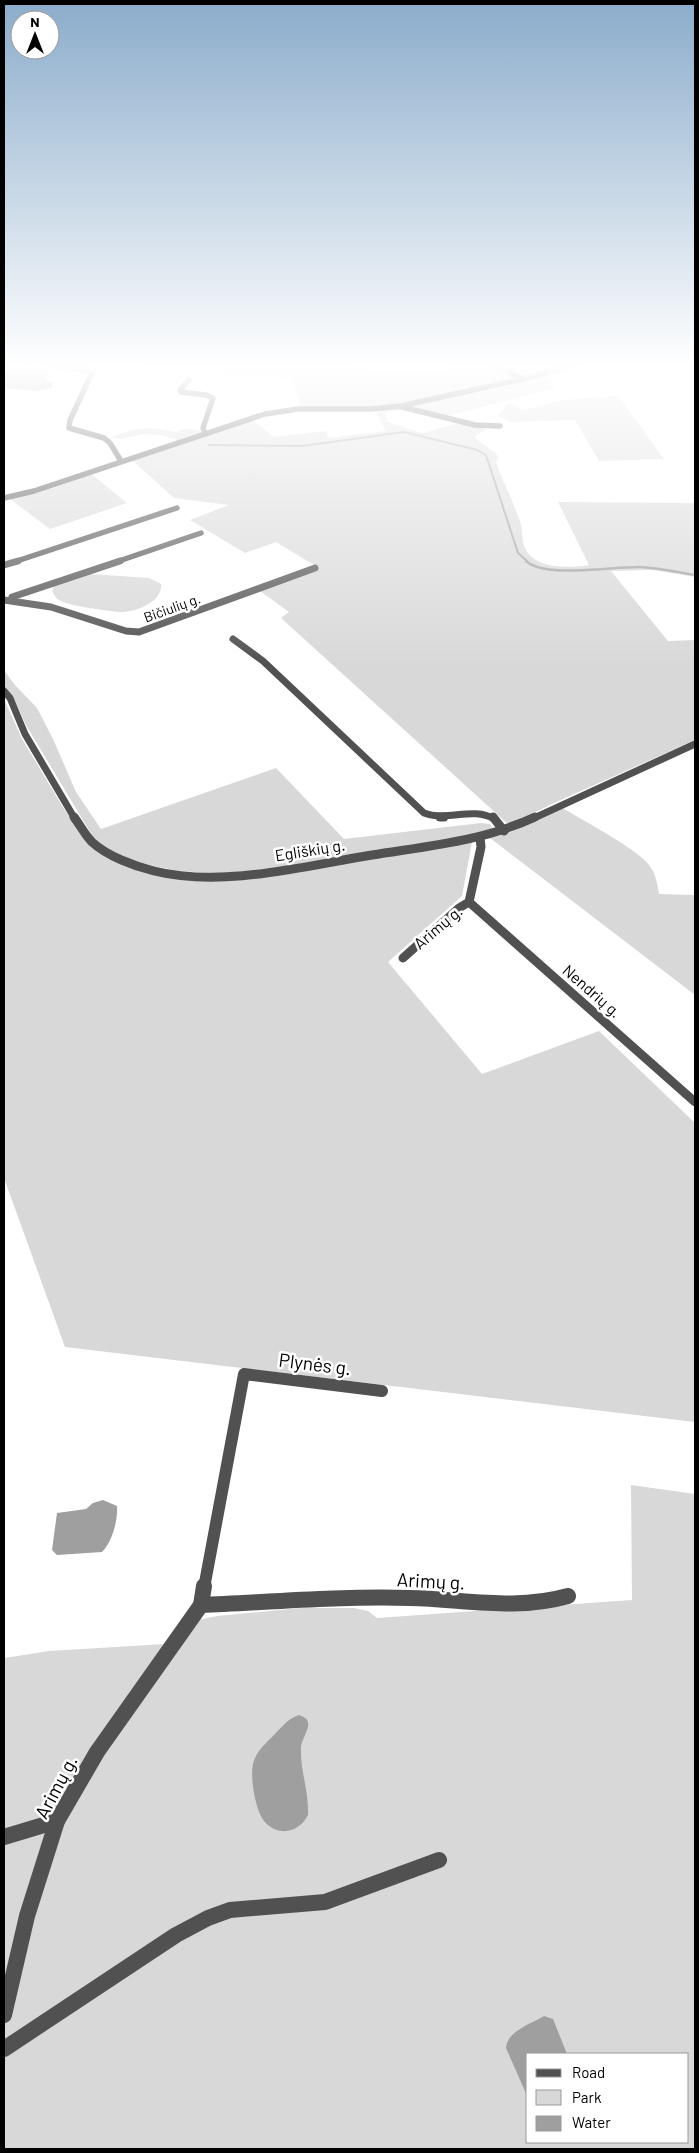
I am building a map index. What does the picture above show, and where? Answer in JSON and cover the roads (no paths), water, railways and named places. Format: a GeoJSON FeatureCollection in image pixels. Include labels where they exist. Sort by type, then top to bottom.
{"type":"FeatureCollection","features":[{"type":"Feature","properties":{"kind":"street"},"geometry":{"type":"LineString","coordinates":[[4,498],[34,491],[112,464]]}},
{"type":"Feature","properties":{"kind":"street"},"geometry":{"type":"LineString","coordinates":[[4,564],[177,508]]}},
{"type":"Feature","properties":{"kind":"street"},"geometry":{"type":"LineString","coordinates":[[4,600],[201,533]]}},
{"type":"Feature","properties":{"kind":"street","name":"Bičiulių g."},"geometry":{"type":"LineString","coordinates":[[4,600],[27,601],[50,606],[126,631],[139,632],[315,568]]}},
{"type":"Feature","properties":{"kind":"street"},"geometry":{"type":"LineString","coordinates":[[233,639],[263,661],[424,813],[438,818],[478,814],[488,816],[494,819],[504,831]]}},
{"type":"Feature","properties":{"kind":"street","name":"Egliškių g."},"geometry":{"type":"LineString","coordinates":[[4,691],[10,698],[25,734],[70,812],[92,842],[135,865],[155,871],[200,877],[232,876],[480,837],[504,831],[695,744]]}},
{"type":"Feature","properties":{"kind":"street","name":"Arimų g."},"geometry":{"type":"LineString","coordinates":[[403,958],[459,908],[469,902],[481,847],[480,837]]}},
{"type":"Feature","properties":{"kind":"street","name":"Nendrių g."},"geometry":{"type":"LineString","coordinates":[[469,902],[695,1102]]}},
{"type":"Feature","properties":{"kind":"street","name":"Arimų g."},"geometry":{"type":"LineString","coordinates":[[4,2015],[27,1916],[57,1821],[97,1752],[201,1605],[244,1374]]}},
{"type":"Feature","properties":{"kind":"street","name":"Plynės g."},"geometry":{"type":"LineString","coordinates":[[244,1374],[382,1391]]}},
{"type":"Feature","properties":{"kind":"street","name":"Arimų g."},"geometry":{"type":"LineString","coordinates":[[201,1605],[411,1598],[450,1602],[541,1603],[568,1596]]}},
{"type":"Feature","properties":{"kind":"street"},"geometry":{"type":"LineString","coordinates":[[4,1837],[57,1821]]}},
{"type":"Feature","properties":{"kind":"street"},"geometry":{"type":"LineString","coordinates":[[4,2049],[176,1935],[208,1918],[230,1910],[325,1902],[439,1860]]}},
{"type":"Feature","properties":{"kind":"water"},"geometry":{"type":"Polygon","coordinates":[[[103,1500],[117,1506],[114,1531],[106,1548],[102,1552],[57,1555],[52,1550],[57,1513],[86,1509],[93,1503],[103,1500]]]}},
{"type":"Feature","properties":{"kind":"water"},"geometry":{"type":"Polygon","coordinates":[[[299,1715],[305,1718],[308,1725],[301,1747],[308,1815],[300,1826],[294,1829],[288,1831],[276,1830],[264,1821],[255,1800],[252,1781],[253,1764],[265,1744],[288,1721],[299,1715]]]}},
{"type":"Feature","properties":{"kind":"water"},"geometry":{"type":"Polygon","coordinates":[[[544,2016],[553,2019],[567,2053],[526,2053],[526,2093],[506,2048],[507,2042],[511,2037],[527,2025],[544,2016]]]}},
{"type":"Feature","properties":{"kind":"waterway"},"geometry":{"type":"LineString","coordinates":[[489,464],[518,553],[528,562]]}},
{"type":"Feature","properties":{"kind":"waterway"},"geometry":{"type":"LineString","coordinates":[[528,562],[536,566],[564,571],[641,567],[695,575]]}}]}
